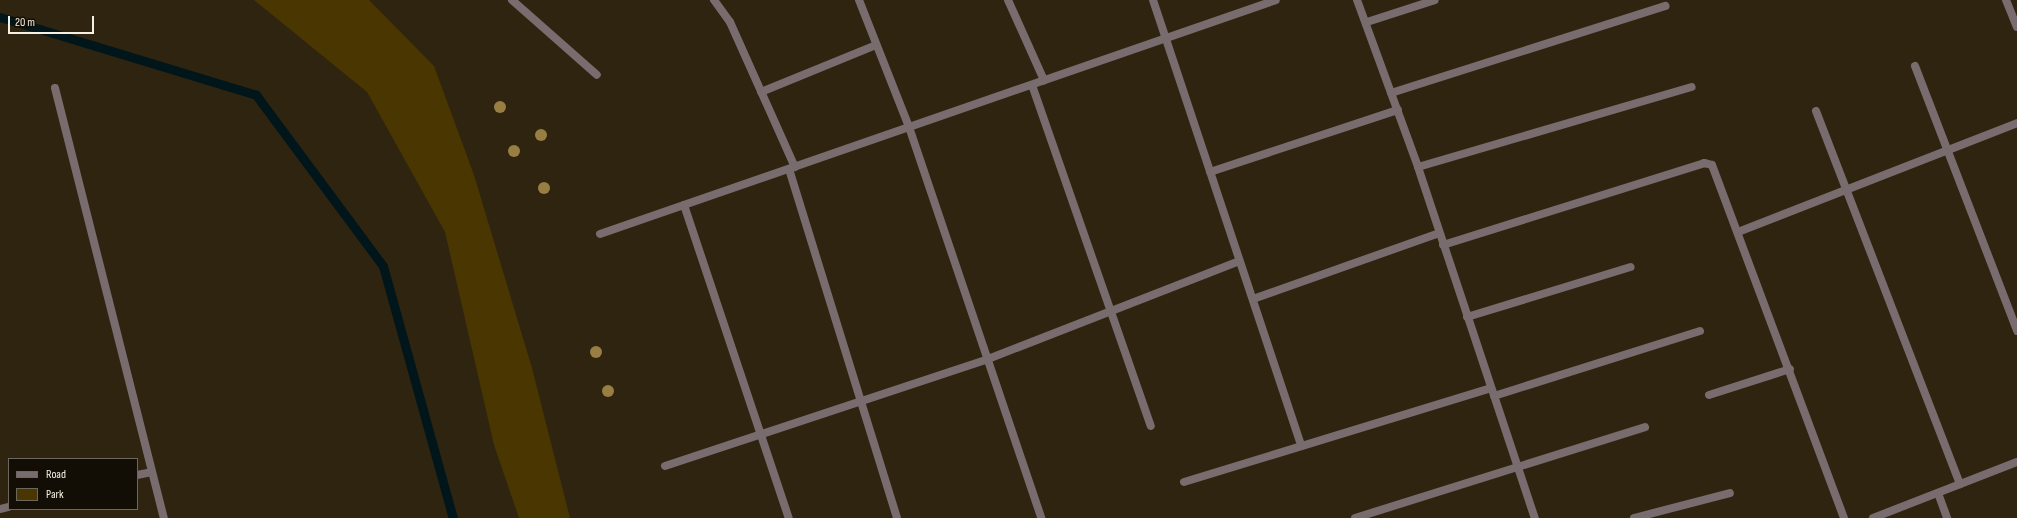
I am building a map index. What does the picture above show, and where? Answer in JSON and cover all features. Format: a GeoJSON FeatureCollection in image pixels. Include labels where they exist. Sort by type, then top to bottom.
{"type":"FeatureCollection","features":[{"type":"Feature","properties":{"kind":"street"},"geometry":{"type":"LineString","coordinates":[[512,0],[597,75]]}},
{"type":"Feature","properties":{"kind":"street"},"geometry":{"type":"LineString","coordinates":[[714,0],[730,22],[792,168],[897,518]]}},
{"type":"Feature","properties":{"kind":"street"},"geometry":{"type":"LineString","coordinates":[[859,0],[909,127],[1041,518]]}},
{"type":"Feature","properties":{"kind":"street"},"geometry":{"type":"LineString","coordinates":[[1008,0],[1044,80]]}},
{"type":"Feature","properties":{"kind":"street"},"geometry":{"type":"LineString","coordinates":[[1153,0],[1301,446]]}},
{"type":"Feature","properties":{"kind":"street"},"geometry":{"type":"LineString","coordinates":[[600,234],[1276,0]]}},
{"type":"Feature","properties":{"kind":"street"},"geometry":{"type":"LineString","coordinates":[[1357,0],[1367,22],[1418,167],[1535,518]]}},
{"type":"Feature","properties":{"kind":"street"},"geometry":{"type":"LineString","coordinates":[[1367,22],[1434,0]]}},
{"type":"Feature","properties":{"kind":"street"},"geometry":{"type":"LineString","coordinates":[[2006,0],[2017,27]]}},
{"type":"Feature","properties":{"kind":"street"},"geometry":{"type":"LineString","coordinates":[[1392,93],[1666,6]]}},
{"type":"Feature","properties":{"kind":"street"},"geometry":{"type":"LineString","coordinates":[[761,92],[876,45]]}},
{"type":"Feature","properties":{"kind":"street"},"geometry":{"type":"LineString","coordinates":[[1915,66],[1946,150],[2017,331]]}},
{"type":"Feature","properties":{"kind":"street"},"geometry":{"type":"LineString","coordinates":[[1032,84],[1113,312],[1151,426]]}},
{"type":"Feature","properties":{"kind":"street"},"geometry":{"type":"LineString","coordinates":[[1418,167],[1692,87]]}},
{"type":"Feature","properties":{"kind":"street"},"geometry":{"type":"LineString","coordinates":[[55,88],[164,518]]}},
{"type":"Feature","properties":{"kind":"street"},"geometry":{"type":"LineString","coordinates":[[1210,172],[1398,110]]}},
{"type":"Feature","properties":{"kind":"street"},"geometry":{"type":"LineString","coordinates":[[1816,111],[1845,190],[1960,484]]}},
{"type":"Feature","properties":{"kind":"street"},"geometry":{"type":"LineString","coordinates":[[1738,232],[2017,123]]}},
{"type":"Feature","properties":{"kind":"street"},"geometry":{"type":"LineString","coordinates":[[1443,245],[1704,163],[1714,168],[1790,369],[1844,518]]}},
{"type":"Feature","properties":{"kind":"street"},"geometry":{"type":"LineString","coordinates":[[684,205],[789,518]]}},
{"type":"Feature","properties":{"kind":"street"},"geometry":{"type":"LineString","coordinates":[[1253,299],[1439,233]]}},
{"type":"Feature","properties":{"kind":"street"},"geometry":{"type":"LineString","coordinates":[[665,466],[988,359],[1113,312],[1240,261]]}},
{"type":"Feature","properties":{"kind":"street"},"geometry":{"type":"LineString","coordinates":[[1467,317],[1631,267]]}},
{"type":"Feature","properties":{"kind":"street"},"geometry":{"type":"LineString","coordinates":[[1494,396],[1700,331]]}},
{"type":"Feature","properties":{"kind":"street"},"geometry":{"type":"LineString","coordinates":[[1709,395],[1790,369]]}},
{"type":"Feature","properties":{"kind":"street"},"geometry":{"type":"LineString","coordinates":[[1184,482],[1491,388]]}},
{"type":"Feature","properties":{"kind":"street"},"geometry":{"type":"LineString","coordinates":[[1355,518],[1645,427]]}},
{"type":"Feature","properties":{"kind":"street"},"geometry":{"type":"LineString","coordinates":[[1873,518],[2017,462]]}},
{"type":"Feature","properties":{"kind":"street"},"geometry":{"type":"LineString","coordinates":[[138,475],[152,472]]}},
{"type":"Feature","properties":{"kind":"street"},"geometry":{"type":"LineString","coordinates":[[1634,518],[1730,493]]}},
{"type":"Feature","properties":{"kind":"street"},"geometry":{"type":"LineString","coordinates":[[1938,493],[1947,518]]}},
{"type":"Feature","properties":{"kind":"green space"},"geometry":{"type":"Polygon","coordinates":[[[254,0],[369,0],[434,66],[474,175],[532,368],[570,518],[519,518],[494,445],[445,232],[367,92],[254,0]]]}},
{"type":"Feature","properties":{"kind":"waterway"},"geometry":{"type":"LineString","coordinates":[[0,17],[256,95],[383,266],[453,518]]}}]}
